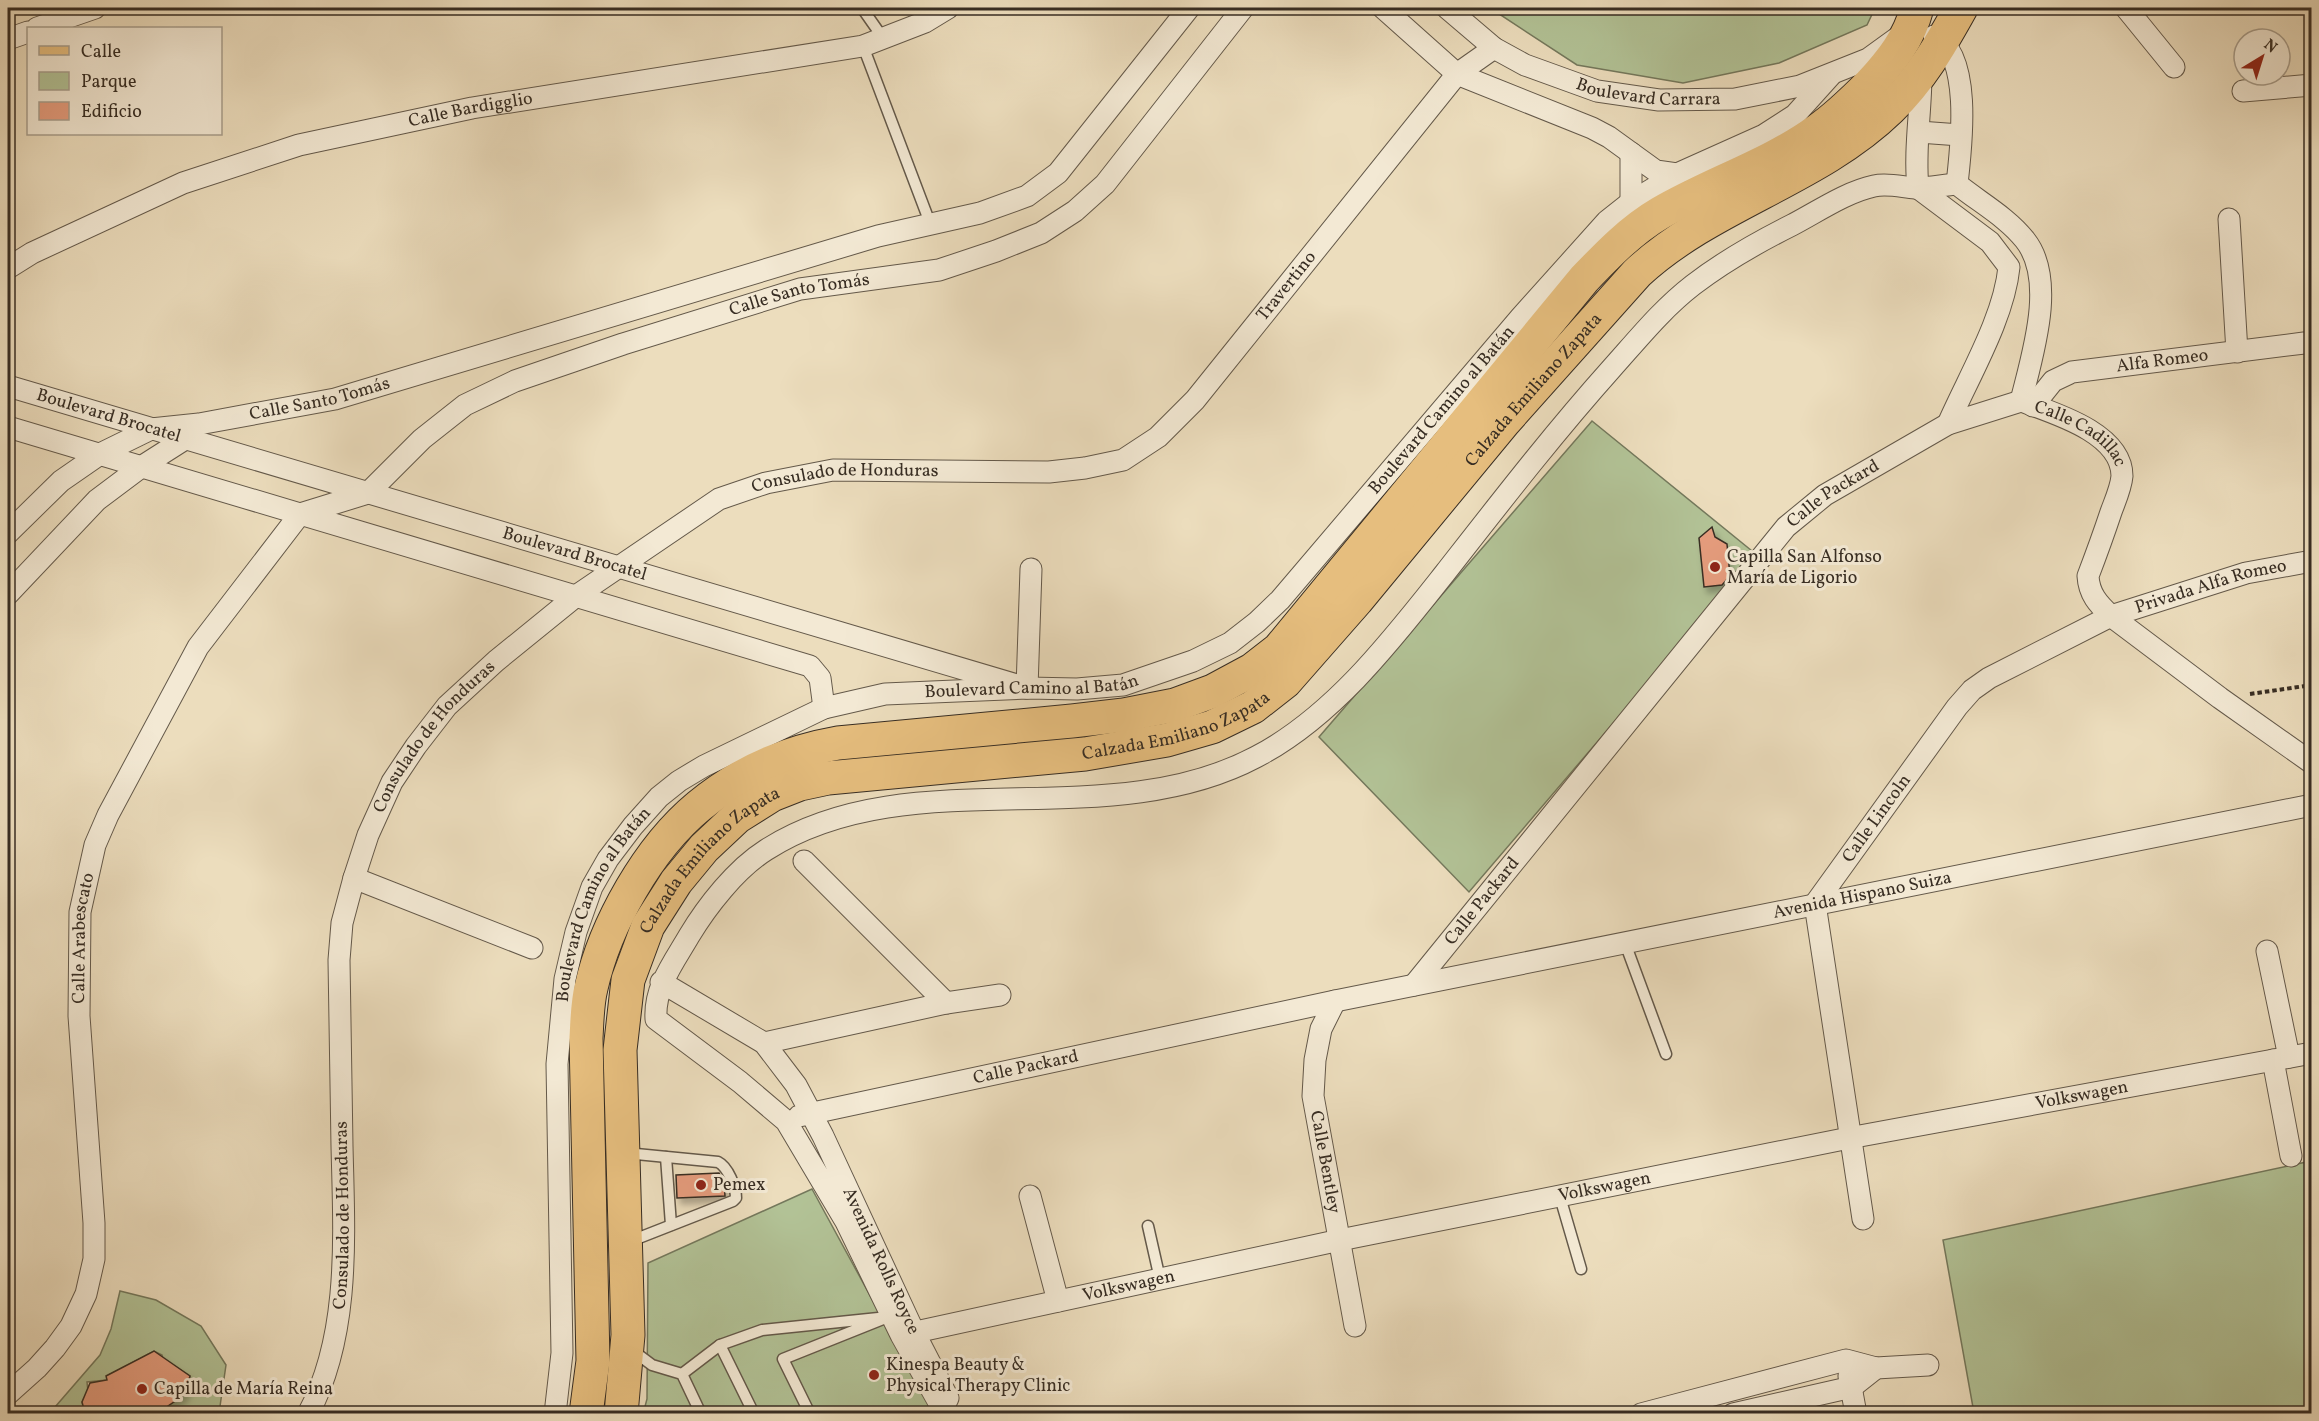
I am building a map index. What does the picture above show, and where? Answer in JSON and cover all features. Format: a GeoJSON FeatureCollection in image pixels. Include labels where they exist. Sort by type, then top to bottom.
{"type":"FeatureCollection","features":[{"type":"Feature","properties":{"kind":"main road","name":"Calzada Emiliano Zapata"},"geometry":{"type":"LineString","coordinates":[[621,1413],[627,1346],[620,1050],[628,980],[648,926],[675,882],[704,849],[737,817],[772,795],[800,784],[828,777],[1085,754],[1167,740],[1212,727],[1253,707],[1292,674],[1357,600],[1504,422],[1637,273],[1659,252],[1692,231],[1812,165],[1850,141],[1889,110],[1921,74],[1961,8]]}},
{"type":"Feature","properties":{"kind":"main road","name":"Calzada Emiliano Zapata"},"geometry":{"type":"LineString","coordinates":[[586,1413],[593,1361],[586,1038],[591,989],[605,943],[624,902],[649,862],[671,834],[698,807],[728,786],[760,767],[806,749],[838,743],[1124,715],[1174,705],[1213,691],[1252,670],[1278,649],[1584,279],[1608,255],[1659,213],[1737,175],[1818,130],[1841,111],[1915,17]]}},
{"type":"Feature","properties":{"kind":"street"},"geometry":{"type":"LineString","coordinates":[[40,27],[95,8]]}},
{"type":"Feature","properties":{"kind":"street","name":"Calle Bardigglio"},"geometry":{"type":"LineString","coordinates":[[8,268],[32,253],[183,183],[299,145],[472,108],[863,46],[925,22],[948,8]]}},
{"type":"Feature","properties":{"kind":"street","name":"Calle Santo Tomás"},"geometry":{"type":"LineString","coordinates":[[151,429],[192,431],[335,399],[878,236],[980,213],[1027,196],[1058,172],[1190,8]]}},
{"type":"Feature","properties":{"kind":"street","name":"Calle Santo Tomás"},"geometry":{"type":"LineString","coordinates":[[300,514],[368,494],[422,439],[465,405],[515,381],[623,344],[800,289],[939,270],[996,251],[1041,232],[1075,211],[1105,184],[1243,8]]}},
{"type":"Feature","properties":{"kind":"street"},"geometry":{"type":"LineString","coordinates":[[1383,8],[1457,74],[1592,128],[1656,171],[1677,174]]}},
{"type":"Feature","properties":{"kind":"street","name":"Boulevard Carrara"},"geometry":{"type":"LineString","coordinates":[[1447,8],[1494,48],[1525,64],[1597,91],[1659,100],[1735,99],[1789,89],[1880,60]]}},
{"type":"Feature","properties":{"kind":"street"},"geometry":{"type":"LineString","coordinates":[[2126,8],[2174,67]]}},
{"type":"Feature","properties":{"kind":"street"},"geometry":{"type":"LineString","coordinates":[[1000,995],[946,1003],[764,1043],[661,982],[695,926],[724,888],[763,852],[803,830],[860,813],[918,803],[1094,798],[1196,782],[1230,770],[1262,754],[1298,730],[1331,704],[1401,629],[1562,425],[1657,318],[1692,286],[1766,238],[1851,195],[1876,185],[1918,188],[1957,184],[1961,106],[1956,63],[1943,41],[1915,17]]}},
{"type":"Feature","properties":{"kind":"street"},"geometry":{"type":"LineString","coordinates":[[8,39],[27,32]]}},
{"type":"Feature","properties":{"kind":"street","name":"Travertino"},"geometry":{"type":"LineString","coordinates":[[1049,471],[1085,468],[1123,460],[1158,437],[1195,400],[1457,74],[1494,48]]}},
{"type":"Feature","properties":{"kind":"street"},"geometry":{"type":"LineString","coordinates":[[1880,60],[1921,74],[1916,166],[1918,188],[1990,242],[2009,267],[2007,284],[2000,306],[1948,424]]}},
{"type":"Feature","properties":{"kind":"street","name":"Boulevard Camino al Batán"},"geometry":{"type":"LineString","coordinates":[[555,1413],[562,1353],[557,1064],[565,979],[576,932],[592,887],[608,859],[659,797],[679,780],[704,766],[824,708],[885,694],[1027,688],[1077,689],[1123,685],[1193,661],[1230,643],[1257,622],[1288,591],[1535,301],[1607,221],[1631,202],[1677,174],[1764,135],[1780,125],[1795,115],[1831,75]]}},
{"type":"Feature","properties":{"kind":"street"},"geometry":{"type":"LineString","coordinates":[[2243,91],[2312,86]]}},
{"type":"Feature","properties":{"kind":"street"},"geometry":{"type":"LineString","coordinates":[[1919,132],[1960,135]]}},
{"type":"Feature","properties":{"kind":"street"},"geometry":{"type":"LineString","coordinates":[[1631,153],[1631,202]]}},
{"type":"Feature","properties":{"kind":"street","name":"Calle Cadillac"},"geometry":{"type":"LineString","coordinates":[[1957,184],[2005,221],[2025,240],[2035,258],[2041,281],[2042,299],[2027,403],[2079,423],[2102,439],[2119,459],[2122,477],[2088,576],[2089,589],[2098,604],[2220,699],[2312,763]]}},
{"type":"Feature","properties":{"kind":"street"},"geometry":{"type":"LineString","coordinates":[[2229,219],[2237,352]]}},
{"type":"Feature","properties":{"kind":"street"},"geometry":{"type":"LineString","coordinates":[[2009,267],[2035,258]]}},
{"type":"Feature","properties":{"kind":"street","name":"Alfa Romeo"},"geometry":{"type":"LineString","coordinates":[[2027,403],[2053,381],[2072,372],[2304,343]]}},
{"type":"Feature","properties":{"kind":"street","name":"Boulevard Brocatel"},"geometry":{"type":"LineString","coordinates":[[8,386],[151,429]]}},
{"type":"Feature","properties":{"kind":"street","name":"Calle Packard"},"geometry":{"type":"LineString","coordinates":[[786,1121],[811,1112],[1414,985],[1786,527],[1825,495],[1948,424],[2027,403]]}},
{"type":"Feature","properties":{"kind":"street"},"geometry":{"type":"LineString","coordinates":[[8,427],[810,666],[820,678],[824,708]]}},
{"type":"Feature","properties":{"kind":"street"},"geometry":{"type":"LineString","coordinates":[[8,533],[61,481],[100,454],[151,429]]}},
{"type":"Feature","properties":{"kind":"street"},"geometry":{"type":"LineString","coordinates":[[8,594],[97,500],[192,431]]}},
{"type":"Feature","properties":{"kind":"street","name":"Boulevard Brocatel"},"geometry":{"type":"LineString","coordinates":[[192,431],[368,494],[1027,688]]}},
{"type":"Feature","properties":{"kind":"street","name":"Consulado de Honduras"},"geometry":{"type":"LineString","coordinates":[[308,1413],[317,1397],[330,1356],[344,1266],[339,960],[342,923],[368,836],[392,783],[416,746],[447,706],[496,661],[576,596],[621,568],[719,499],[766,483],[833,470],[1049,471]]}},
{"type":"Feature","properties":{"kind":"street","name":"Calle Arabescato"},"geometry":{"type":"LineString","coordinates":[[8,1394],[37,1368],[71,1326],[86,1294],[94,1259],[94,1223],[79,1016],[80,912],[95,844],[108,814],[198,647],[300,514]]}},
{"type":"Feature","properties":{"kind":"street","name":"Privada Alfa Romeo"},"geometry":{"type":"LineString","coordinates":[[2111,616],[2246,573],[2312,561]]}},
{"type":"Feature","properties":{"kind":"street"},"geometry":{"type":"LineString","coordinates":[[1027,688],[1030,569]]}},
{"type":"Feature","properties":{"kind":"street","name":"Calle Lincoln"},"geometry":{"type":"LineString","coordinates":[[1815,904],[1957,707],[1972,690],[1989,678],[2111,616]]}},
{"type":"Feature","properties":{"kind":"street","name":"Avenida Hispano Suiza"},"geometry":{"type":"LineString","coordinates":[[1414,985],[2312,805]]}},
{"type":"Feature","properties":{"kind":"street"},"geometry":{"type":"LineString","coordinates":[[804,861],[946,1003]]}},
{"type":"Feature","properties":{"kind":"street"},"geometry":{"type":"LineString","coordinates":[[354,878],[532,948]]}},
{"type":"Feature","properties":{"kind":"street"},"geometry":{"type":"LineString","coordinates":[[1815,904],[1863,1219]]}},
{"type":"Feature","properties":{"kind":"street"},"geometry":{"type":"LineString","coordinates":[[2267,951],[2291,1156]]}},
{"type":"Feature","properties":{"kind":"street","name":"Avenida Rolls Royce"},"geometry":{"type":"LineString","coordinates":[[661,982],[655,1011],[656,1019],[740,1082],[786,1121],[846,1222],[907,1334]]}},
{"type":"Feature","properties":{"kind":"street","name":"Calle Bentley"},"geometry":{"type":"LineString","coordinates":[[1335,1001],[1321,1029],[1315,1060],[1313,1096],[1355,1326]]}},
{"type":"Feature","properties":{"kind":"street","name":"Avenida Rolls Royce"},"geometry":{"type":"LineString","coordinates":[[764,1043],[795,1085],[811,1112],[907,1334]]}},
{"type":"Feature","properties":{"kind":"street","name":"Volkswagen"},"geometry":{"type":"LineString","coordinates":[[907,1334],[1340,1240],[1849,1138],[2312,1053]]}},
{"type":"Feature","properties":{"kind":"street"},"geometry":{"type":"LineString","coordinates":[[1030,1196],[1059,1301]]}},
{"type":"Feature","properties":{"kind":"street"},"geometry":{"type":"LineString","coordinates":[[1846,1360],[1856,1413]]}},
{"type":"Feature","properties":{"kind":"street"},"geometry":{"type":"LineString","coordinates":[[1641,1413],[1846,1360],[1876,1368],[1928,1365]]}},
{"type":"Feature","properties":{"kind":"street"},"geometry":{"type":"LineString","coordinates":[[1733,1413],[1852,1387],[1876,1368]]}},
{"type":"Feature","properties":{"kind":"lane"},"geometry":{"type":"LineString","coordinates":[[862,8],[883,38]]}},
{"type":"Feature","properties":{"kind":"lane"},"geometry":{"type":"LineString","coordinates":[[863,46],[930,223]]}},
{"type":"Feature","properties":{"kind":"lane"},"geometry":{"type":"LineString","coordinates":[[1625,943],[1666,1054]]}},
{"type":"Feature","properties":{"kind":"lane"},"geometry":{"type":"LineString","coordinates":[[623,1153],[722,1164],[736,1193],[733,1201],[626,1243]]}},
{"type":"Feature","properties":{"kind":"lane"},"geometry":{"type":"LineString","coordinates":[[666,1157],[671,1225]]}},
{"type":"Feature","properties":{"kind":"lane"},"geometry":{"type":"LineString","coordinates":[[1560,1197],[1581,1269]]}},
{"type":"Feature","properties":{"kind":"lane"},"geometry":{"type":"LineString","coordinates":[[1148,1226],[1160,1279]]}},
{"type":"Feature","properties":{"kind":"lane"},"geometry":{"type":"LineString","coordinates":[[682,1374],[720,1345],[762,1330],[888,1317],[783,1359],[810,1413]]}},
{"type":"Feature","properties":{"kind":"lane"},"geometry":{"type":"LineString","coordinates":[[720,1345],[754,1413]]}},
{"type":"Feature","properties":{"kind":"lane"},"geometry":{"type":"LineString","coordinates":[[627,1346],[652,1365],[682,1374],[701,1413]]}},
{"type":"Feature","properties":{"kind":"path"},"geometry":{"type":"LineString","coordinates":[[2220,699],[2312,685]]}},
{"type":"Feature","properties":{"kind":"green space"},"geometry":{"type":"Polygon","coordinates":[[[1490,8],[1875,8],[1867,25],[1779,63],[1683,83],[1577,65],[1490,8]]]}},
{"type":"Feature","properties":{"kind":"green space"},"geometry":{"type":"Polygon","coordinates":[[[1592,421],[1757,555],[1469,892],[1319,737],[1592,421]]]}},
{"type":"Feature","properties":{"kind":"green space"},"geometry":{"type":"Polygon","coordinates":[[[2311,1161],[2311,1413],[1974,1413],[1943,1240],[2311,1161]]]}},
{"type":"Feature","properties":{"kind":"green space"},"geometry":{"type":"Polygon","coordinates":[[[812,1189],[934,1413],[643,1414],[647,1399],[648,1263],[812,1189]]]}},
{"type":"Feature","properties":{"kind":"green space"},"geometry":{"type":"Polygon","coordinates":[[[120,1291],[156,1300],[201,1326],[226,1365],[219,1413],[171,1413],[168,1406],[184,1395],[190,1376],[173,1365],[165,1367],[162,1355],[154,1351],[107,1376],[107,1380],[87,1382],[89,1401],[84,1398],[82,1402],[85,1413],[49,1414],[100,1355],[111,1329],[120,1291]]]}},
{"type":"Feature","properties":{"kind":"building","name":"Capilla San Alfonso María de Ligorio"},"geometry":{"type":"Polygon","coordinates":[[[1712,527],[1715,537],[1727,544],[1730,576],[1722,585],[1704,587],[1699,538],[1712,527]]]}},
{"type":"Feature","properties":{"kind":"building","name":"Pemex"},"geometry":{"type":"Polygon","coordinates":[[[719,1173],[724,1182],[725,1196],[677,1198],[676,1175],[719,1173]]]}},
{"type":"Feature","properties":{"kind":"building","name":"Capilla de María Reina"},"geometry":{"type":"Polygon","coordinates":[[[154,1351],[190,1376],[184,1395],[168,1406],[171,1413],[85,1413],[82,1402],[90,1383],[107,1380],[106,1376],[154,1351]]]}},
{"type":"Feature","properties":{"kind":"place","name":"Capilla San Alfonso María de Ligorio"},"geometry":{"type":"Point","coordinates":[1715,567]}},
{"type":"Feature","properties":{"kind":"place","name":"Pemex"},"geometry":{"type":"Point","coordinates":[701,1185]}},
{"type":"Feature","properties":{"kind":"place","name":"Kinespa Beauty & Physical Therapy Clinic"},"geometry":{"type":"Point","coordinates":[874,1375]}},
{"type":"Feature","properties":{"kind":"place","name":"Capilla de María Reina"},"geometry":{"type":"Point","coordinates":[142,1389]}}]}
